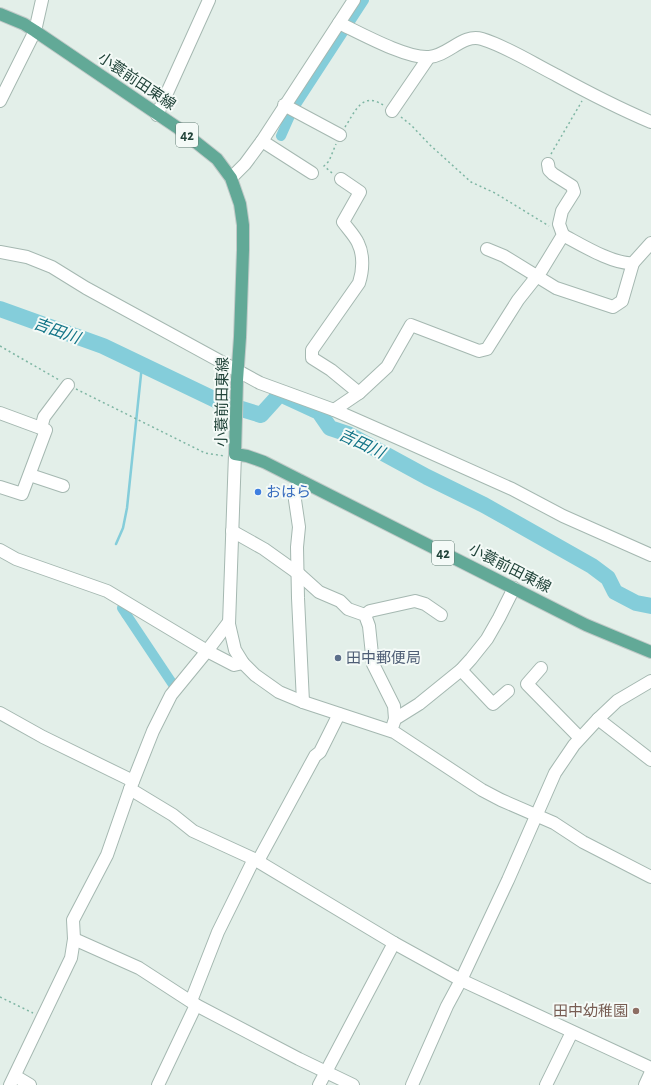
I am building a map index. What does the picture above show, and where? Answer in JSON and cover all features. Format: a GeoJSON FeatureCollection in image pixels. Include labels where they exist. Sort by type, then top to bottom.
{"type":"FeatureCollection","features":[{"type":"Feature","properties":{"kind":"main road","name":"小蓑前田東線"},"geometry":{"type":"LineString","coordinates":[[0,14],[24,24],[35,31],[178,128],[217,159],[230,178],[240,204],[243,225],[235,456],[247,456],[264,462],[586,625],[651,652]]}},
{"type":"Feature","properties":{"kind":"street"},"geometry":{"type":"LineString","coordinates":[[0,101],[35,31],[42,0]]}},
{"type":"Feature","properties":{"kind":"street"},"geometry":{"type":"LineString","coordinates":[[157,115],[209,0]]}},
{"type":"Feature","properties":{"kind":"street"},"geometry":{"type":"LineString","coordinates":[[230,178],[245,164],[290,108],[344,25],[354,0]]}},
{"type":"Feature","properties":{"kind":"street"},"geometry":{"type":"LineString","coordinates":[[344,25],[376,41],[412,56],[429,57],[442,54],[466,40],[480,38],[500,45],[587,93],[651,122]]}},
{"type":"Feature","properties":{"kind":"street"},"geometry":{"type":"LineString","coordinates":[[392,111],[429,57]]}},
{"type":"Feature","properties":{"kind":"street"},"geometry":{"type":"LineString","coordinates":[[290,108],[340,135]]}},
{"type":"Feature","properties":{"kind":"street"},"geometry":{"type":"LineString","coordinates":[[262,141],[312,173]]}},
{"type":"Feature","properties":{"kind":"street"},"geometry":{"type":"LineString","coordinates":[[548,164],[549,170],[572,186],[574,192],[562,211],[559,224],[563,235],[599,254],[628,264],[633,263]]}},
{"type":"Feature","properties":{"kind":"street"},"geometry":{"type":"LineString","coordinates":[[340,179],[360,192],[343,222],[359,243],[362,260],[362,273],[359,283],[312,350],[312,358],[331,370],[359,393]]}},
{"type":"Feature","properties":{"kind":"street"},"geometry":{"type":"LineString","coordinates":[[334,410],[359,393],[387,367],[412,325],[479,351],[487,348],[518,300],[541,271],[563,235]]}},
{"type":"Feature","properties":{"kind":"street"},"geometry":{"type":"LineString","coordinates":[[487,249],[504,256],[556,288],[613,307],[622,302],[633,263],[651,243]]}},
{"type":"Feature","properties":{"kind":"street"},"geometry":{"type":"LineString","coordinates":[[0,252],[27,257],[52,267],[237,375],[334,410],[512,489],[563,516],[651,555]]}},
{"type":"Feature","properties":{"kind":"street"},"geometry":{"type":"LineString","coordinates":[[41,428],[44,417],[68,385]]}},
{"type":"Feature","properties":{"kind":"street"},"geometry":{"type":"LineString","coordinates":[[0,413],[46,430],[22,494],[0,487]]}},
{"type":"Feature","properties":{"kind":"street"},"geometry":{"type":"LineString","coordinates":[[235,456],[229,622],[235,650],[243,663],[255,675],[279,692],[303,702],[339,714],[393,725],[414,744],[438,762],[482,790],[554,823],[583,842],[651,877]]}},
{"type":"Feature","properties":{"kind":"street"},"geometry":{"type":"LineString","coordinates":[[30,475],[63,486]]}},
{"type":"Feature","properties":{"kind":"street"},"geometry":{"type":"LineString","coordinates":[[299,480],[295,500],[299,527],[297,547],[303,702]]}},
{"type":"Feature","properties":{"kind":"street"},"geometry":{"type":"LineString","coordinates":[[232,531],[264,549],[299,574],[319,592],[340,601],[348,609],[365,615]]}},
{"type":"Feature","properties":{"kind":"street"},"geometry":{"type":"LineString","coordinates":[[0,550],[16,559],[107,591],[207,651],[234,665],[243,663]]}},
{"type":"Feature","properties":{"kind":"street"},"geometry":{"type":"LineString","coordinates":[[393,725],[461,670],[471,659],[487,639],[514,588]]}},
{"type":"Feature","properties":{"kind":"street"},"geometry":{"type":"LineString","coordinates":[[365,615],[370,610],[415,601],[425,604],[441,615]]}},
{"type":"Feature","properties":{"kind":"street"},"geometry":{"type":"LineString","coordinates":[[365,615],[369,626],[373,664],[394,706],[393,725]]}},
{"type":"Feature","properties":{"kind":"street"},"geometry":{"type":"LineString","coordinates":[[30,1085],[12,1080],[70,958],[74,939],[73,920],[107,855],[131,785],[153,731],[171,694],[229,622]]}},
{"type":"Feature","properties":{"kind":"street"},"geometry":{"type":"LineString","coordinates":[[540,668],[527,684],[580,738]]}},
{"type":"Feature","properties":{"kind":"street"},"geometry":{"type":"LineString","coordinates":[[461,670],[493,704],[508,691]]}},
{"type":"Feature","properties":{"kind":"street"},"geometry":{"type":"LineString","coordinates":[[412,1085],[447,1006],[461,980],[508,880],[555,773],[580,738],[598,719],[617,701],[651,681]]}},
{"type":"Feature","properties":{"kind":"street"},"geometry":{"type":"LineString","coordinates":[[0,713],[131,785],[173,814],[193,831],[256,860],[394,943],[461,980],[651,1068]]}},
{"type":"Feature","properties":{"kind":"street"},"geometry":{"type":"LineString","coordinates":[[158,1085],[194,1003],[218,932],[256,860],[316,756],[320,752],[339,714]]}},
{"type":"Feature","properties":{"kind":"street"},"geometry":{"type":"LineString","coordinates":[[598,719],[651,760]]}},
{"type":"Feature","properties":{"kind":"street"},"geometry":{"type":"LineString","coordinates":[[74,939],[139,968],[194,1003],[326,1073],[353,1085]]}},
{"type":"Feature","properties":{"kind":"street"},"geometry":{"type":"LineString","coordinates":[[319,1085],[394,943]]}},
{"type":"Feature","properties":{"kind":"street"},"geometry":{"type":"LineString","coordinates":[[546,1085],[572,1032]]}},
{"type":"Feature","properties":{"kind":"street"},"geometry":{"type":"LineString","coordinates":[[645,1085],[651,1072]]}},
{"type":"Feature","properties":{"kind":"path"},"geometry":{"type":"LineString","coordinates":[[548,164],[551,155],[587,93]]}},
{"type":"Feature","properties":{"kind":"path"},"geometry":{"type":"LineString","coordinates":[[340,179],[324,166],[329,161],[340,135],[359,105],[367,100],[376,100],[411,125],[430,145],[471,182],[495,193],[563,235]]}},
{"type":"Feature","properties":{"kind":"path"},"geometry":{"type":"LineString","coordinates":[[0,346],[68,385],[205,453],[235,456]]}},
{"type":"Feature","properties":{"kind":"path"},"geometry":{"type":"LineString","coordinates":[[0,997],[42,1017]]}},
{"type":"Feature","properties":{"kind":"waterway"},"geometry":{"type":"LineString","coordinates":[[281,136],[293,109],[364,0]]}},
{"type":"Feature","properties":{"kind":"waterway","name":"吉田川"},"geometry":{"type":"LineString","coordinates":[[0,309],[103,346],[222,403],[261,415],[280,394],[319,412],[330,428],[348,434],[427,477],[484,505],[592,566],[608,578],[615,592],[636,603],[651,606]]}},
{"type":"Feature","properties":{"kind":"waterway"},"geometry":{"type":"LineString","coordinates":[[116,544],[123,528],[127,508],[142,365]]}},
{"type":"Feature","properties":{"kind":"waterway"},"geometry":{"type":"LineString","coordinates":[[122,608],[174,686]]}},
{"type":"Feature","properties":{"kind":"waterway"},"geometry":{"type":"LineString","coordinates":[[123,616],[134,626]]}},
{"type":"Feature","properties":{"kind":"place","name":"おはら"},"geometry":{"type":"Point","coordinates":[258,492]}},
{"type":"Feature","properties":{"kind":"place","name":"田中郵便局"},"geometry":{"type":"Point","coordinates":[338,658]}},
{"type":"Feature","properties":{"kind":"place","name":"田中幼稚園"},"geometry":{"type":"Point","coordinates":[636,1011]}}]}
